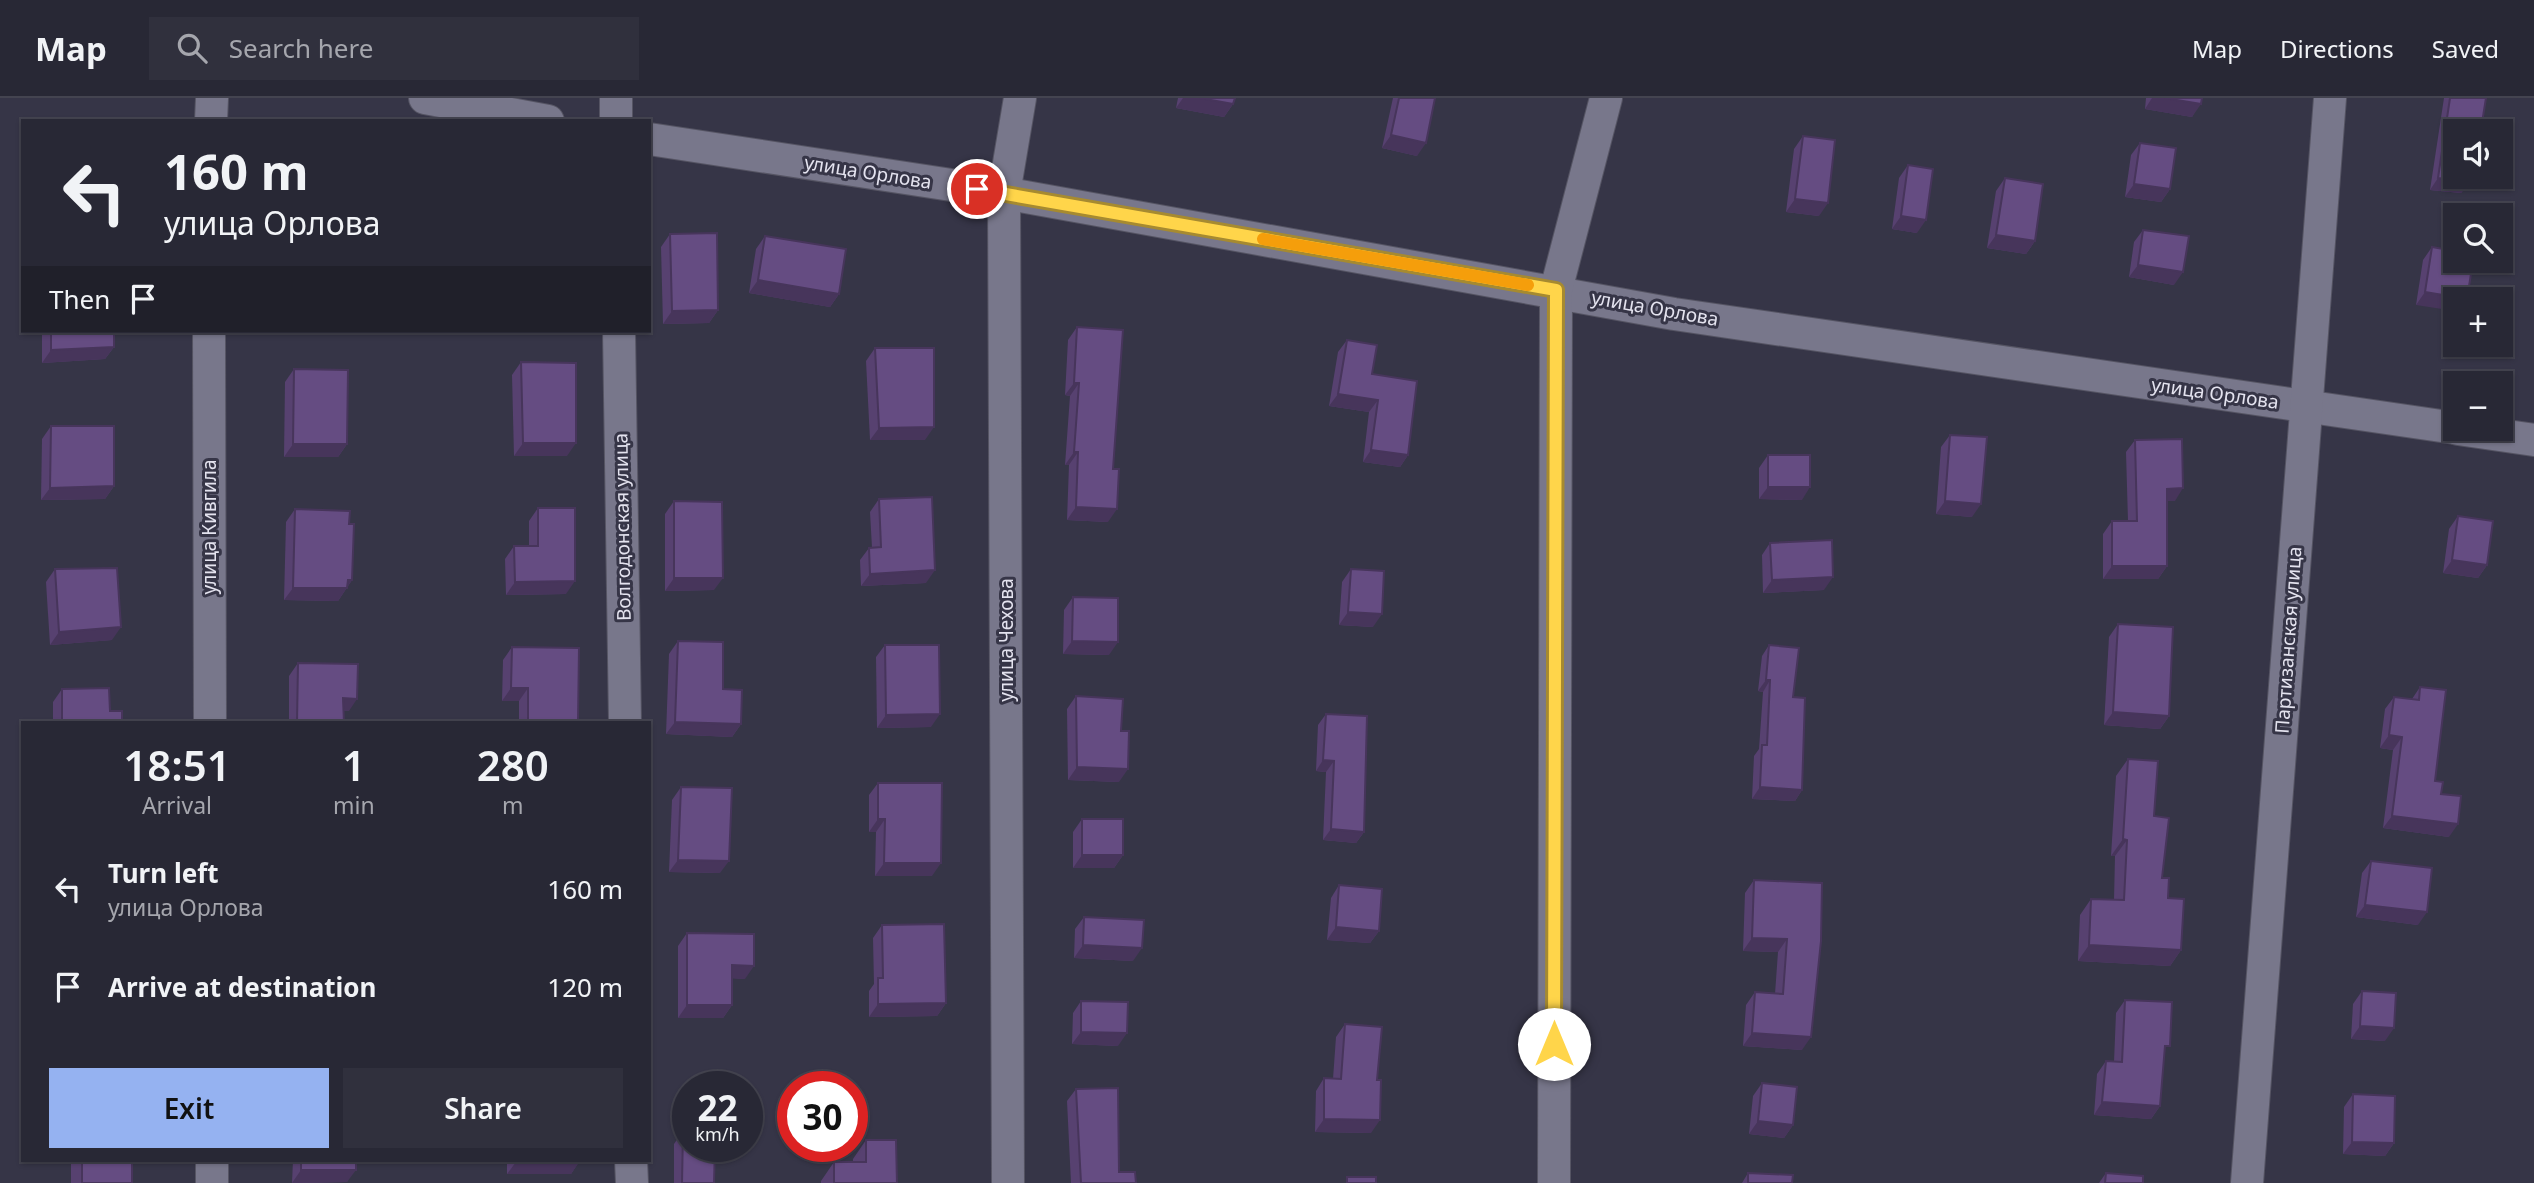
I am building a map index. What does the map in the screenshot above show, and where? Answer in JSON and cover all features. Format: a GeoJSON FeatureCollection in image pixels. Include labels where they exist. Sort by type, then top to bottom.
{"type":"FeatureCollection","features":[{"type":"Feature","properties":{"kind":"street"},"geometry":{"type":"LineString","coordinates":[[211,119],[212,98]]}},
{"type":"Feature","properties":{"kind":"street"},"geometry":{"type":"LineString","coordinates":[[425,98],[537,119]]}},
{"type":"Feature","properties":{"kind":"street"},"geometry":{"type":"LineString","coordinates":[[616,98],[616,119]]}},
{"type":"Feature","properties":{"kind":"street","name":"улица Чехова"},"geometry":{"type":"LineString","coordinates":[[1008,1183],[1004,193],[1020,98]]}},
{"type":"Feature","properties":{"kind":"street"},"geometry":{"type":"LineString","coordinates":[[1554,1183],[1556,290],[1606,98]]}},
{"type":"Feature","properties":{"kind":"street","name":"Партизанская улица"},"geometry":{"type":"LineString","coordinates":[[2247,1183],[2330,98]]}},
{"type":"Feature","properties":{"kind":"street","name":"улица Орлова"},"geometry":{"type":"LineString","coordinates":[[651,139],[1004,193],[1556,290],[1674,314],[2443,427]]}},
{"type":"Feature","properties":{"kind":"street","name":"улица Кивгила"},"geometry":{"type":"LineString","coordinates":[[209,333],[210,721]]}},
{"type":"Feature","properties":{"kind":"street","name":"Волгодонская улица"},"geometry":{"type":"LineString","coordinates":[[618,333],[625,721]]}},
{"type":"Feature","properties":{"kind":"street","name":"улица Орлова"},"geometry":{"type":"LineString","coordinates":[[2513,437],[2534,440]]}},
{"type":"Feature","properties":{"kind":"street"},"geometry":{"type":"LineString","coordinates":[[212,1162],[212,1183]]}},
{"type":"Feature","properties":{"kind":"street"},"geometry":{"type":"LineString","coordinates":[[631,1162],[632,1183]]}},
{"type":"Feature","properties":{"kind":"building"},"geometry":{"type":"Polygon","coordinates":[[[1200,98],[1235,98],[1233,104],[1200,98]]]}},
{"type":"Feature","properties":{"kind":"building"},"geometry":{"type":"Polygon","coordinates":[[[1399,98],[1435,98],[1426,143],[1391,135],[1399,98]]]}},
{"type":"Feature","properties":{"kind":"building"},"geometry":{"type":"Polygon","coordinates":[[[2165,98],[2202,98],[2201,104],[2165,98]]]}},
{"type":"Feature","properties":{"kind":"building"},"geometry":{"type":"Polygon","coordinates":[[[2450,98],[2486,98],[2483,119],[2447,119],[2450,98]]]}},
{"type":"Feature","properties":{"kind":"building"},"geometry":{"type":"Polygon","coordinates":[[[1803,136],[1835,140],[1828,203],[1795,199],[1803,136]]]}},
{"type":"Feature","properties":{"kind":"building"},"geometry":{"type":"Polygon","coordinates":[[[2140,143],[2176,148],[2170,189],[2134,184],[2140,143]]]}},
{"type":"Feature","properties":{"kind":"building"},"geometry":{"type":"Polygon","coordinates":[[[2443,145],[2443,179],[2438,178],[2443,145]]]}},
{"type":"Feature","properties":{"kind":"building"},"geometry":{"type":"Polygon","coordinates":[[[1908,165],[1933,169],[1926,220],[1901,216],[1908,165]]]}},
{"type":"Feature","properties":{"kind":"building"},"geometry":{"type":"Polygon","coordinates":[[[2005,178],[2043,184],[2035,241],[1996,235],[2005,178]]]}},
{"type":"Feature","properties":{"kind":"building"},"geometry":{"type":"Polygon","coordinates":[[[2143,230],[2189,236],[2183,272],[2138,265],[2143,230]]]}},
{"type":"Feature","properties":{"kind":"building"},"geometry":{"type":"Polygon","coordinates":[[[717,233],[718,310],[672,311],[670,234],[717,233]]]}},
{"type":"Feature","properties":{"kind":"building"},"geometry":{"type":"Polygon","coordinates":[[[765,236],[846,249],[839,294],[758,280],[765,236]]]}},
{"type":"Feature","properties":{"kind":"building"},"geometry":{"type":"Polygon","coordinates":[[[2432,247],[2443,249],[2443,273],[2471,273],[2469,287],[2443,287],[2443,295],[2425,292],[2432,247]]]}},
{"type":"Feature","properties":{"kind":"building"},"geometry":{"type":"Polygon","coordinates":[[[1077,327],[1123,330],[1113,469],[1119,469],[1117,509],[1076,507],[1078,452],[1074,452],[1079,383],[1074,383],[1077,327]]]}},
{"type":"Feature","properties":{"kind":"building"},"geometry":{"type":"Polygon","coordinates":[[[51,333],[114,333],[114,347],[51,350],[51,333]]]}},
{"type":"Feature","properties":{"kind":"building"},"geometry":{"type":"Polygon","coordinates":[[[1347,340],[1377,345],[1372,374],[1417,381],[1408,455],[1371,450],[1378,400],[1338,394],[1347,340]]]}},
{"type":"Feature","properties":{"kind":"building"},"geometry":{"type":"Polygon","coordinates":[[[875,348],[934,348],[934,427],[879,428],[875,348]]]}},
{"type":"Feature","properties":{"kind":"building"},"geometry":{"type":"Polygon","coordinates":[[[521,362],[576,363],[576,443],[523,443],[521,362]]]}},
{"type":"Feature","properties":{"kind":"building"},"geometry":{"type":"Polygon","coordinates":[[[294,369],[348,370],[347,444],[293,444],[294,369]]]}},
{"type":"Feature","properties":{"kind":"building"},"geometry":{"type":"Polygon","coordinates":[[[51,426],[114,426],[114,486],[50,488],[51,426]]]}},
{"type":"Feature","properties":{"kind":"building"},"geometry":{"type":"Polygon","coordinates":[[[1950,435],[1987,437],[1981,504],[1945,501],[1950,435]]]}},
{"type":"Feature","properties":{"kind":"building"},"geometry":{"type":"Polygon","coordinates":[[[2182,439],[2183,488],[2167,489],[2167,566],[2112,566],[2112,521],[2137,521],[2135,440],[2182,439]]]}},
{"type":"Feature","properties":{"kind":"building"},"geometry":{"type":"Polygon","coordinates":[[[1768,455],[1810,455],[1810,487],[1768,487],[1768,455]]]}},
{"type":"Feature","properties":{"kind":"building"},"geometry":{"type":"Polygon","coordinates":[[[932,497],[935,570],[870,574],[869,548],[881,547],[879,499],[932,497]]]}},
{"type":"Feature","properties":{"kind":"building"},"geometry":{"type":"Polygon","coordinates":[[[674,501],[722,502],[723,578],[674,578],[674,501]]]}},
{"type":"Feature","properties":{"kind":"building"},"geometry":{"type":"Polygon","coordinates":[[[538,508],[575,508],[575,581],[515,582],[514,546],[538,546],[538,508]]]}},
{"type":"Feature","properties":{"kind":"building"},"geometry":{"type":"Polygon","coordinates":[[[295,509],[350,511],[349,524],[354,524],[352,580],[348,580],[347,588],[293,588],[295,509]]]}},
{"type":"Feature","properties":{"kind":"building"},"geometry":{"type":"Polygon","coordinates":[[[2458,516],[2493,521],[2487,565],[2452,560],[2458,516]]]}},
{"type":"Feature","properties":{"kind":"building"},"geometry":{"type":"Polygon","coordinates":[[[1832,540],[1833,577],[1772,580],[1770,543],[1832,540]]]}},
{"type":"Feature","properties":{"kind":"building"},"geometry":{"type":"Polygon","coordinates":[[[117,568],[121,627],[59,632],[55,569],[117,568]]]}},
{"type":"Feature","properties":{"kind":"building"},"geometry":{"type":"Polygon","coordinates":[[[1351,569],[1384,571],[1382,614],[1348,612],[1351,569]]]}},
{"type":"Feature","properties":{"kind":"building"},"geometry":{"type":"Polygon","coordinates":[[[1073,597],[1118,598],[1118,642],[1072,641],[1073,597]]]}},
{"type":"Feature","properties":{"kind":"building"},"geometry":{"type":"Polygon","coordinates":[[[2118,624],[2173,627],[2169,716],[2113,712],[2118,624]]]}},
{"type":"Feature","properties":{"kind":"building"},"geometry":{"type":"Polygon","coordinates":[[[678,641],[723,642],[723,689],[742,690],[741,724],[675,722],[678,641]]]}},
{"type":"Feature","properties":{"kind":"building"},"geometry":{"type":"Polygon","coordinates":[[[885,645],[939,645],[940,714],[886,715],[885,645]]]}},
{"type":"Feature","properties":{"kind":"building"},"geometry":{"type":"Polygon","coordinates":[[[1769,645],[1799,648],[1793,697],[1805,698],[1802,790],[1760,787],[1762,745],[1767,745],[1770,680],[1766,680],[1769,645]]]}},
{"type":"Feature","properties":{"kind":"building"},"geometry":{"type":"Polygon","coordinates":[[[512,647],[579,648],[578,721],[528,721],[528,688],[511,688],[512,647]]]}},
{"type":"Feature","properties":{"kind":"building"},"geometry":{"type":"Polygon","coordinates":[[[298,663],[358,664],[357,699],[343,698],[344,721],[297,721],[298,663]]]}},
{"type":"Feature","properties":{"kind":"building"},"geometry":{"type":"Polygon","coordinates":[[[2420,687],[2446,690],[2435,781],[2443,782],[2441,794],[2461,796],[2458,824],[2392,816],[2402,737],[2389,735],[2394,697],[2419,700],[2420,687]]]}},
{"type":"Feature","properties":{"kind":"building"},"geometry":{"type":"Polygon","coordinates":[[[109,688],[110,711],[122,711],[122,721],[62,721],[62,689],[109,688]]]}},
{"type":"Feature","properties":{"kind":"building"},"geometry":{"type":"Polygon","coordinates":[[[1076,696],[1123,699],[1121,731],[1129,731],[1128,769],[1077,767],[1076,696]]]}},
{"type":"Feature","properties":{"kind":"building"},"geometry":{"type":"Polygon","coordinates":[[[1326,714],[1367,716],[1364,832],[1331,829],[1334,761],[1323,760],[1326,714]]]}},
{"type":"Feature","properties":{"kind":"building"},"geometry":{"type":"Polygon","coordinates":[[[2128,759],[2158,761],[2154,816],[2169,818],[2162,878],[2169,878],[2168,898],[2184,899],[2181,950],[2089,945],[2091,899],[2124,900],[2127,840],[2123,839],[2128,759]]]}},
{"type":"Feature","properties":{"kind":"building"},"geometry":{"type":"Polygon","coordinates":[[[878,783],[942,783],[941,863],[884,863],[885,819],[878,819],[878,783]]]}},
{"type":"Feature","properties":{"kind":"building"},"geometry":{"type":"Polygon","coordinates":[[[681,787],[732,788],[729,861],[678,860],[681,787]]]}},
{"type":"Feature","properties":{"kind":"building"},"geometry":{"type":"Polygon","coordinates":[[[1082,819],[1123,819],[1123,855],[1082,855],[1082,819]]]}},
{"type":"Feature","properties":{"kind":"building"},"geometry":{"type":"Polygon","coordinates":[[[2371,861],[2432,868],[2427,912],[2365,905],[2371,861]]]}},
{"type":"Feature","properties":{"kind":"building"},"geometry":{"type":"Polygon","coordinates":[[[1754,880],[1822,883],[1821,941],[1811,1037],[1752,1033],[1755,992],[1783,994],[1787,939],[1752,938],[1754,880]]]}},
{"type":"Feature","properties":{"kind":"building"},"geometry":{"type":"Polygon","coordinates":[[[1339,885],[1382,889],[1379,931],[1336,927],[1339,885]]]}},
{"type":"Feature","properties":{"kind":"building"},"geometry":{"type":"Polygon","coordinates":[[[1084,917],[1144,920],[1142,948],[1083,945],[1084,917]]]}},
{"type":"Feature","properties":{"kind":"building"},"geometry":{"type":"Polygon","coordinates":[[[944,924],[946,1003],[878,1004],[878,978],[883,978],[882,925],[944,924]]]}},
{"type":"Feature","properties":{"kind":"building"},"geometry":{"type":"Polygon","coordinates":[[[687,933],[754,934],[754,966],[732,965],[732,1005],[687,1005],[687,933]]]}},
{"type":"Feature","properties":{"kind":"building"},"geometry":{"type":"Polygon","coordinates":[[[2362,991],[2396,993],[2394,1028],[2360,1026],[2362,991]]]}},
{"type":"Feature","properties":{"kind":"building"},"geometry":{"type":"Polygon","coordinates":[[[2125,1000],[2172,1002],[2170,1046],[2165,1046],[2160,1106],[2102,1102],[2106,1061],[2122,1062],[2125,1000]]]}},
{"type":"Feature","properties":{"kind":"building"},"geometry":{"type":"Polygon","coordinates":[[[1081,1001],[1128,1002],[1127,1033],[1081,1032],[1081,1001]]]}},
{"type":"Feature","properties":{"kind":"building"},"geometry":{"type":"Polygon","coordinates":[[[1345,1024],[1382,1027],[1377,1080],[1381,1080],[1380,1120],[1324,1119],[1324,1078],[1341,1079],[1345,1024]]]}},
{"type":"Feature","properties":{"kind":"building"},"geometry":{"type":"Polygon","coordinates":[[[1762,1083],[1797,1087],[1793,1125],[1758,1121],[1762,1083]]]}},
{"type":"Feature","properties":{"kind":"building"},"geometry":{"type":"Polygon","coordinates":[[[1118,1088],[1119,1172],[1135,1172],[1136,1183],[1081,1183],[1076,1089],[1118,1088]]]}},
{"type":"Feature","properties":{"kind":"building"},"geometry":{"type":"Polygon","coordinates":[[[2353,1094],[2395,1096],[2394,1143],[2352,1142],[2353,1094]]]}},
{"type":"Feature","properties":{"kind":"building"},"geometry":{"type":"Polygon","coordinates":[[[868,1140],[896,1140],[897,1183],[834,1183],[834,1162],[868,1162],[868,1140]]]}},
{"type":"Feature","properties":{"kind":"building"},"geometry":{"type":"Polygon","coordinates":[[[82,1162],[132,1162],[132,1183],[82,1183],[82,1162]]]}},
{"type":"Feature","properties":{"kind":"building"},"geometry":{"type":"Polygon","coordinates":[[[301,1162],[356,1162],[356,1170],[301,1170],[301,1162]]]}},
{"type":"Feature","properties":{"kind":"building"},"geometry":{"type":"Polygon","coordinates":[[[682,1162],[715,1162],[714,1183],[682,1183],[682,1162]]]}},
{"type":"Feature","properties":{"kind":"building"},"geometry":{"type":"Polygon","coordinates":[[[1748,1173],[1793,1175],[1792,1183],[1748,1183],[1748,1173]]]}},
{"type":"Feature","properties":{"kind":"building"},"geometry":{"type":"Polygon","coordinates":[[[2106,1173],[2143,1176],[2143,1183],[2105,1183],[2106,1173]]]}},
{"type":"Feature","properties":{"kind":"building"},"geometry":{"type":"Polygon","coordinates":[[[1347,1177],[1376,1177],[1376,1183],[1347,1183],[1347,1177]]]}},
{"type":"Feature","properties":{"kind":"slow traffic"},"geometry":{"type":"LineString","coordinates":[[1263,239],[1528,285]]}},
{"type":"Feature","properties":{"kind":"route"},"geometry":{"type":"LineString","coordinates":[[977,189],[1556,290],[1554,1044]]}}]}
